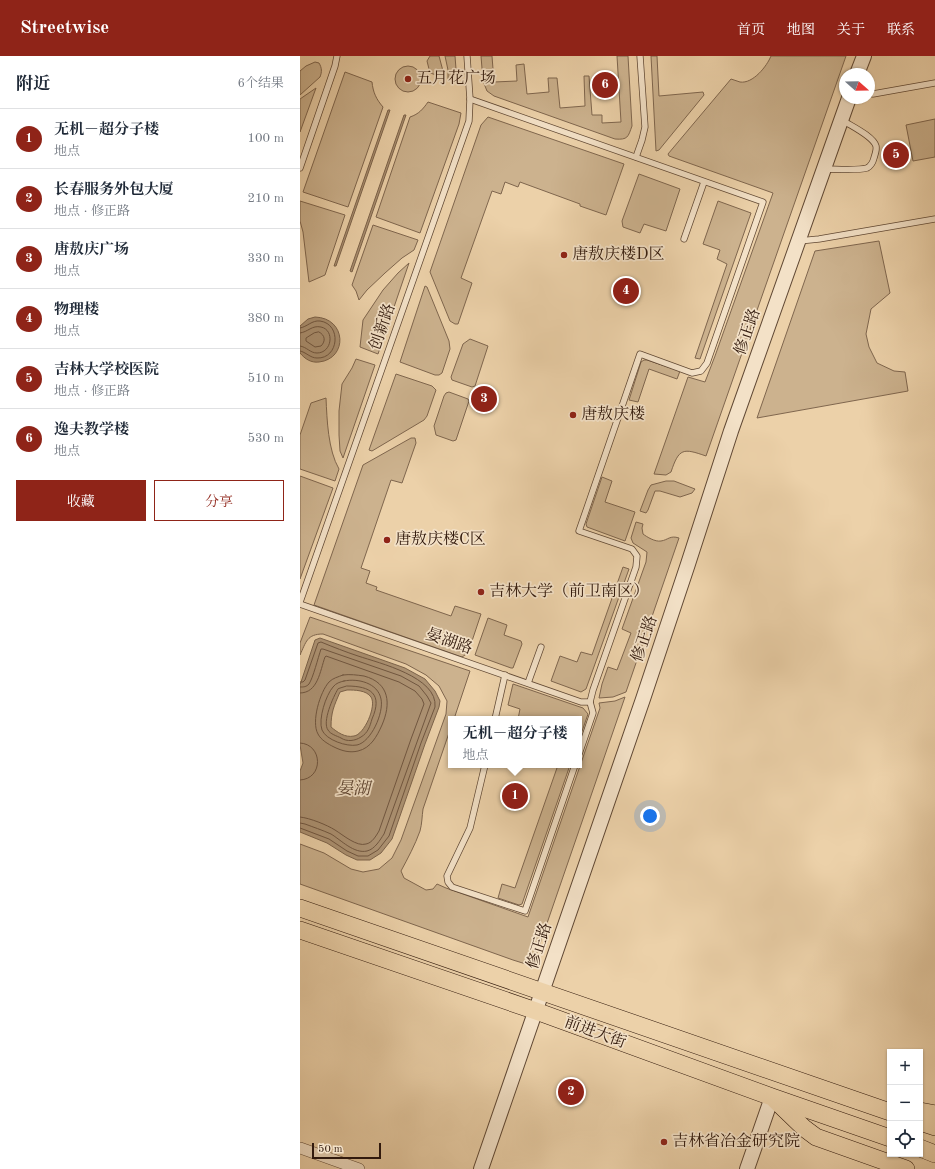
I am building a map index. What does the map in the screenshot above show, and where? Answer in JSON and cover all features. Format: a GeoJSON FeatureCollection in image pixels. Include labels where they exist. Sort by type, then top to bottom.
{"type":"FeatureCollection","features":[{"type":"Feature","properties":{"kind":"main road","name":"前进大街"},"geometry":{"type":"LineString","coordinates":[[300,908],[887,1111]]}},
{"type":"Feature","properties":{"kind":"main road","name":"前进大街"},"geometry":{"type":"LineString","coordinates":[[300,930],[536,1011],[772,1097],[887,1137]]}},
{"type":"Feature","properties":{"kind":"main road"},"geometry":{"type":"LineString","coordinates":[[772,1097],[804,1128],[816,1137],[906,1169]]}},
{"type":"Feature","properties":{"kind":"main road"},"geometry":{"type":"LineString","coordinates":[[858,1101],[887,1106]]}},
{"type":"Feature","properties":{"kind":"main road"},"geometry":{"type":"LineString","coordinates":[[923,1112],[935,1114]]}},
{"type":"Feature","properties":{"kind":"main road"},"geometry":{"type":"LineString","coordinates":[[923,1123],[935,1127]]}},
{"type":"Feature","properties":{"kind":"main road"},"geometry":{"type":"LineString","coordinates":[[923,1149],[935,1154]]}},
{"type":"Feature","properties":{"kind":"street"},"geometry":{"type":"LineString","coordinates":[[859,68],[864,56]]}},
{"type":"Feature","properties":{"kind":"street","name":"修正路"},"geometry":{"type":"LineString","coordinates":[[481,1169],[688,564],[731,431],[847,104]]}},
{"type":"Feature","properties":{"kind":"street"},"geometry":{"type":"LineString","coordinates":[[747,1169],[772,1097]]}},
{"type":"Feature","properties":{"kind":"street"},"geometry":{"type":"LineString","coordinates":[[300,1148],[334,1163],[359,1169]]}},
{"type":"Feature","properties":{"kind":"lane"},"geometry":{"type":"LineString","coordinates":[[300,168],[335,66],[337,56]]}},
{"type":"Feature","properties":{"kind":"lane","name":"创新路"},"geometry":{"type":"LineString","coordinates":[[300,603],[468,121],[470,99],[467,56]]}},
{"type":"Feature","properties":{"kind":"lane"},"geometry":{"type":"LineString","coordinates":[[636,157],[645,126],[640,56]]}},
{"type":"Feature","properties":{"kind":"lane"},"geometry":{"type":"LineString","coordinates":[[875,94],[935,83]]}},
{"type":"Feature","properties":{"kind":"lane"},"geometry":{"type":"LineString","coordinates":[[470,99],[763,202],[707,363],[701,370],[692,373],[640,354],[579,531],[632,549],[637,556],[636,567],[593,690],[590,702],[593,713],[582,745]]}},
{"type":"Feature","properties":{"kind":"lane"},"geometry":{"type":"LineString","coordinates":[[824,169],[866,168],[870,166],[876,153],[876,145],[871,139],[841,120]]}},
{"type":"Feature","properties":{"kind":"lane"},"geometry":{"type":"LineString","coordinates":[[684,239],[704,182]]}},
{"type":"Feature","properties":{"kind":"lane"},"geometry":{"type":"LineString","coordinates":[[798,242],[820,240],[935,219]]}},
{"type":"Feature","properties":{"kind":"lane","name":"晏湖路"},"geometry":{"type":"LineString","coordinates":[[300,603],[581,702],[590,702]]}},
{"type":"Feature","properties":{"kind":"lane"},"geometry":{"type":"LineString","coordinates":[[528,683],[541,647]]}},
{"type":"Feature","properties":{"kind":"lane"},"geometry":{"type":"LineString","coordinates":[[496,716],[504,675]]}},
{"type":"Feature","properties":{"kind":"lane"},"geometry":{"type":"LineString","coordinates":[[483,768],[470,828],[447,876],[448,882],[452,887],[525,911],[574,768]]}},
{"type":"Feature","properties":{"kind":"shaded area"},"geometry":{"type":"Polygon","coordinates":[[[430,56],[439,56],[443,77],[430,73],[427,61],[430,56]]]}},
{"type":"Feature","properties":{"kind":"shaded area"},"geometry":{"type":"Polygon","coordinates":[[[445,56],[455,56],[457,82],[448,79],[445,56]]]}},
{"type":"Feature","properties":{"kind":"shaded area"},"geometry":{"type":"Polygon","coordinates":[[[481,56],[492,56],[494,82],[517,81],[516,65],[524,64],[527,94],[549,92],[548,78],[557,78],[560,108],[585,106],[584,76],[589,76],[592,115],[602,115],[602,123],[621,122],[617,56],[628,56],[632,126],[627,137],[623,139],[615,139],[494,96],[487,91],[483,81],[481,56]]]}},
{"type":"Feature","properties":{"kind":"shaded area"},"geometry":{"type":"Polygon","coordinates":[[[651,56],[657,56],[659,96],[703,92],[704,95],[659,150],[656,151],[651,56]]]}},
{"type":"Feature","properties":{"kind":"shaded area"},"geometry":{"type":"Polygon","coordinates":[[[771,56],[846,56],[842,68],[839,68],[839,76],[706,456],[687,451],[683,452],[677,458],[671,472],[666,475],[654,474],[688,377],[705,382],[773,193],[669,156],[668,154],[731,79],[740,82],[750,80],[759,74],[771,56]]]}},
{"type":"Feature","properties":{"kind":"shaded area"},"geometry":{"type":"Polygon","coordinates":[[[315,62],[319,63],[321,67],[320,77],[300,95],[300,71],[306,66],[315,62]]]}},
{"type":"Feature","properties":{"kind":"shaded area"},"geometry":{"type":"Polygon","coordinates":[[[408,66],[418,69],[421,79],[418,89],[408,92],[398,89],[395,79],[398,69],[408,66]]]}},
{"type":"Feature","properties":{"kind":"shaded area"},"geometry":{"type":"Polygon","coordinates":[[[345,72],[372,82],[375,95],[383,107],[348,207],[303,192],[345,72]]]}},
{"type":"Feature","properties":{"kind":"shaded area"},"geometry":{"type":"Polygon","coordinates":[[[316,88],[300,132],[300,99],[316,88]]]}},
{"type":"Feature","properties":{"kind":"shaded area"},"geometry":{"type":"Polygon","coordinates":[[[428,102],[461,113],[459,124],[420,233],[376,217],[410,117],[420,111],[428,102]]]}},
{"type":"Feature","properties":{"kind":"shaded area"},"geometry":{"type":"Polygon","coordinates":[[[488,117],[624,164],[606,215],[520,182],[518,187],[505,182],[501,194],[492,191],[461,278],[472,283],[458,324],[455,324],[450,321],[430,272],[481,125],[488,117]]]}},
{"type":"Feature","properties":{"kind":"shaded area"},"geometry":{"type":"Polygon","coordinates":[[[935,119],[935,157],[913,161],[906,125],[935,119]]]}},
{"type":"Feature","properties":{"kind":"shaded area"},"geometry":{"type":"Polygon","coordinates":[[[639,174],[680,189],[666,231],[644,224],[640,233],[623,227],[622,221],[639,174]]]}},
{"type":"Feature","properties":{"kind":"shaded area"},"geometry":{"type":"Polygon","coordinates":[[[300,201],[345,215],[325,275],[309,282],[303,232],[300,221],[300,201]]]}},
{"type":"Feature","properties":{"kind":"shaded area"},"geometry":{"type":"Polygon","coordinates":[[[718,201],[751,213],[700,359],[695,358],[727,264],[717,259],[720,250],[703,244],[718,201]]]}},
{"type":"Feature","properties":{"kind":"shaded area"},"geometry":{"type":"Polygon","coordinates":[[[373,225],[418,240],[414,250],[385,273],[359,300],[352,285],[373,225]]]}},
{"type":"Feature","properties":{"kind":"shaded area"},"geometry":{"type":"Polygon","coordinates":[[[879,241],[890,293],[871,309],[866,334],[869,347],[877,363],[894,371],[905,372],[908,391],[757,418],[815,251],[879,241]]]}},
{"type":"Feature","properties":{"kind":"shaded area"},"geometry":{"type":"Polygon","coordinates":[[[409,263],[378,354],[360,347],[363,320],[383,290],[409,263]]]}},
{"type":"Feature","properties":{"kind":"shaded area"},"geometry":{"type":"Polygon","coordinates":[[[425,286],[427,287],[449,341],[450,349],[442,373],[439,375],[435,375],[400,362],[425,286]]]}},
{"type":"Feature","properties":{"kind":"shaded area"},"geometry":{"type":"Polygon","coordinates":[[[470,339],[488,346],[475,386],[472,387],[452,380],[451,377],[463,344],[470,339]]]}},
{"type":"Feature","properties":{"kind":"shaded area"},"geometry":{"type":"Polygon","coordinates":[[[356,359],[375,365],[343,458],[340,451],[339,435],[339,411],[342,384],[356,359]]]}},
{"type":"Feature","properties":{"kind":"shaded area"},"geometry":{"type":"Polygon","coordinates":[[[644,360],[680,371],[677,379],[649,369],[638,402],[629,400],[641,362],[644,360]]]}},
{"type":"Feature","properties":{"kind":"shaded area"},"geometry":{"type":"Polygon","coordinates":[[[396,374],[432,386],[436,390],[427,416],[424,420],[372,451],[369,450],[396,374]]]}},
{"type":"Feature","properties":{"kind":"shaded area"},"geometry":{"type":"Polygon","coordinates":[[[449,392],[468,399],[469,401],[456,440],[453,441],[436,435],[434,426],[444,396],[449,392]]]}},
{"type":"Feature","properties":{"kind":"shaded area"},"geometry":{"type":"Polygon","coordinates":[[[326,398],[330,444],[339,469],[335,481],[300,469],[300,435],[311,403],[326,398]]]}},
{"type":"Feature","properties":{"kind":"shaded area"},"geometry":{"type":"Polygon","coordinates":[[[411,438],[415,438],[416,443],[402,483],[391,480],[361,568],[370,571],[366,583],[377,587],[376,590],[451,616],[455,606],[481,614],[468,653],[462,657],[314,605],[363,465],[411,438]]]}},
{"type":"Feature","properties":{"kind":"shaded area"},"geometry":{"type":"Polygon","coordinates":[[[300,476],[333,488],[300,579],[300,476]]]}},
{"type":"Feature","properties":{"kind":"shaded area"},"geometry":{"type":"Polygon","coordinates":[[[602,477],[612,481],[605,502],[635,512],[625,541],[587,527],[586,524],[602,477]]]}},
{"type":"Feature","properties":{"kind":"shaded area"},"geometry":{"type":"Polygon","coordinates":[[[666,481],[674,481],[695,489],[692,493],[680,497],[655,491],[646,513],[640,511],[651,485],[666,481]]]}},
{"type":"Feature","properties":{"kind":"shaded area"},"geometry":{"type":"Polygon","coordinates":[[[636,522],[643,524],[643,534],[654,540],[661,541],[671,537],[679,538],[626,692],[613,697],[599,698],[608,667],[617,670],[631,633],[622,629],[646,562],[647,552],[633,543],[631,538],[636,522]]]}},
{"type":"Feature","properties":{"kind":"shaded area"},"geometry":{"type":"Polygon","coordinates":[[[623,567],[629,569],[586,689],[581,692],[551,681],[560,656],[577,662],[581,652],[592,655],[623,567]]]}},
{"type":"Feature","properties":{"kind":"shaded area"},"geometry":{"type":"Polygon","coordinates":[[[310,617],[470,671],[455,716],[448,716],[448,736],[423,809],[420,831],[401,871],[404,878],[426,890],[433,889],[437,884],[528,917],[579,768],[582,768],[582,760],[600,708],[599,703],[615,701],[625,697],[534,961],[529,965],[300,884],[300,844],[324,853],[351,869],[363,872],[379,869],[392,858],[401,840],[446,714],[447,701],[439,686],[426,675],[406,664],[323,634],[310,637],[300,655],[300,643],[310,617]]]}},
{"type":"Feature","properties":{"kind":"shaded area"},"geometry":{"type":"Polygon","coordinates":[[[488,618],[507,625],[504,635],[521,641],[522,644],[513,668],[475,655],[488,618]]]}},
{"type":"Feature","properties":{"kind":"shaded area"},"geometry":{"type":"Polygon","coordinates":[[[513,684],[583,708],[588,714],[582,731],[582,716],[519,716],[520,709],[508,705],[513,684]]]}},
{"type":"Feature","properties":{"kind":"shaded area"},"geometry":{"type":"Polygon","coordinates":[[[557,768],[569,768],[522,904],[519,905],[498,898],[502,884],[515,888],[557,768]]]}},
{"type":"Feature","properties":{"kind":"water"},"geometry":{"type":"Polygon","coordinates":[[[388,110],[390,110],[336,266],[334,266],[388,110]]]}},
{"type":"Feature","properties":{"kind":"water"},"geometry":{"type":"Polygon","coordinates":[[[404,115],[406,115],[352,272],[350,271],[404,115]]]}},
{"type":"Feature","properties":{"kind":"water"},"geometry":{"type":"Polygon","coordinates":[[[315,317],[326,319],[333,324],[338,331],[340,339],[339,347],[335,354],[328,359],[319,362],[308,360],[300,353],[300,326],[308,319],[315,317]]]}},
{"type":"Feature","properties":{"kind":"water","name":"晏湖"},"geometry":{"type":"Polygon","coordinates":[[[320,638],[405,668],[425,679],[435,691],[440,701],[392,839],[381,853],[370,860],[357,860],[327,843],[300,832],[300,771],[303,763],[300,745],[300,685],[315,640],[320,638]],[[347,690],[340,692],[333,709],[331,727],[341,734],[354,736],[362,731],[365,726],[371,713],[372,701],[371,697],[366,693],[347,690]]]}},
{"type":"Feature","properties":{"kind":"place","name":"五月花广场"},"geometry":{"type":"Point","coordinates":[408,79]}},
{"type":"Feature","properties":{"kind":"place","name":"逸夫教学楼"},"geometry":{"type":"Point","coordinates":[605,85]}},
{"type":"Feature","properties":{"kind":"place","name":"吉林大学校医院"},"geometry":{"type":"Point","coordinates":[896,155]}},
{"type":"Feature","properties":{"kind":"place","name":"唐敖庆楼D区"},"geometry":{"type":"Point","coordinates":[564,255]}},
{"type":"Feature","properties":{"kind":"place","name":"物理楼"},"geometry":{"type":"Point","coordinates":[626,291]}},
{"type":"Feature","properties":{"kind":"place","name":"唐敖庆广场"},"geometry":{"type":"Point","coordinates":[484,399]}},
{"type":"Feature","properties":{"kind":"place","name":"唐敖庆楼"},"geometry":{"type":"Point","coordinates":[573,415]}},
{"type":"Feature","properties":{"kind":"place","name":"唐敖庆楼C区"},"geometry":{"type":"Point","coordinates":[387,540]}},
{"type":"Feature","properties":{"kind":"place","name":"吉林大学（前卫南区）"},"geometry":{"type":"Point","coordinates":[481,592]}},
{"type":"Feature","properties":{"kind":"place","name":"无机－超分子楼"},"geometry":{"type":"Point","coordinates":[515,796]}},
{"type":"Feature","properties":{"kind":"place","name":"长春服务外包大厦"},"geometry":{"type":"Point","coordinates":[571,1092]}},
{"type":"Feature","properties":{"kind":"place","name":"吉林省冶金研究院"},"geometry":{"type":"Point","coordinates":[664,1142]}}]}
